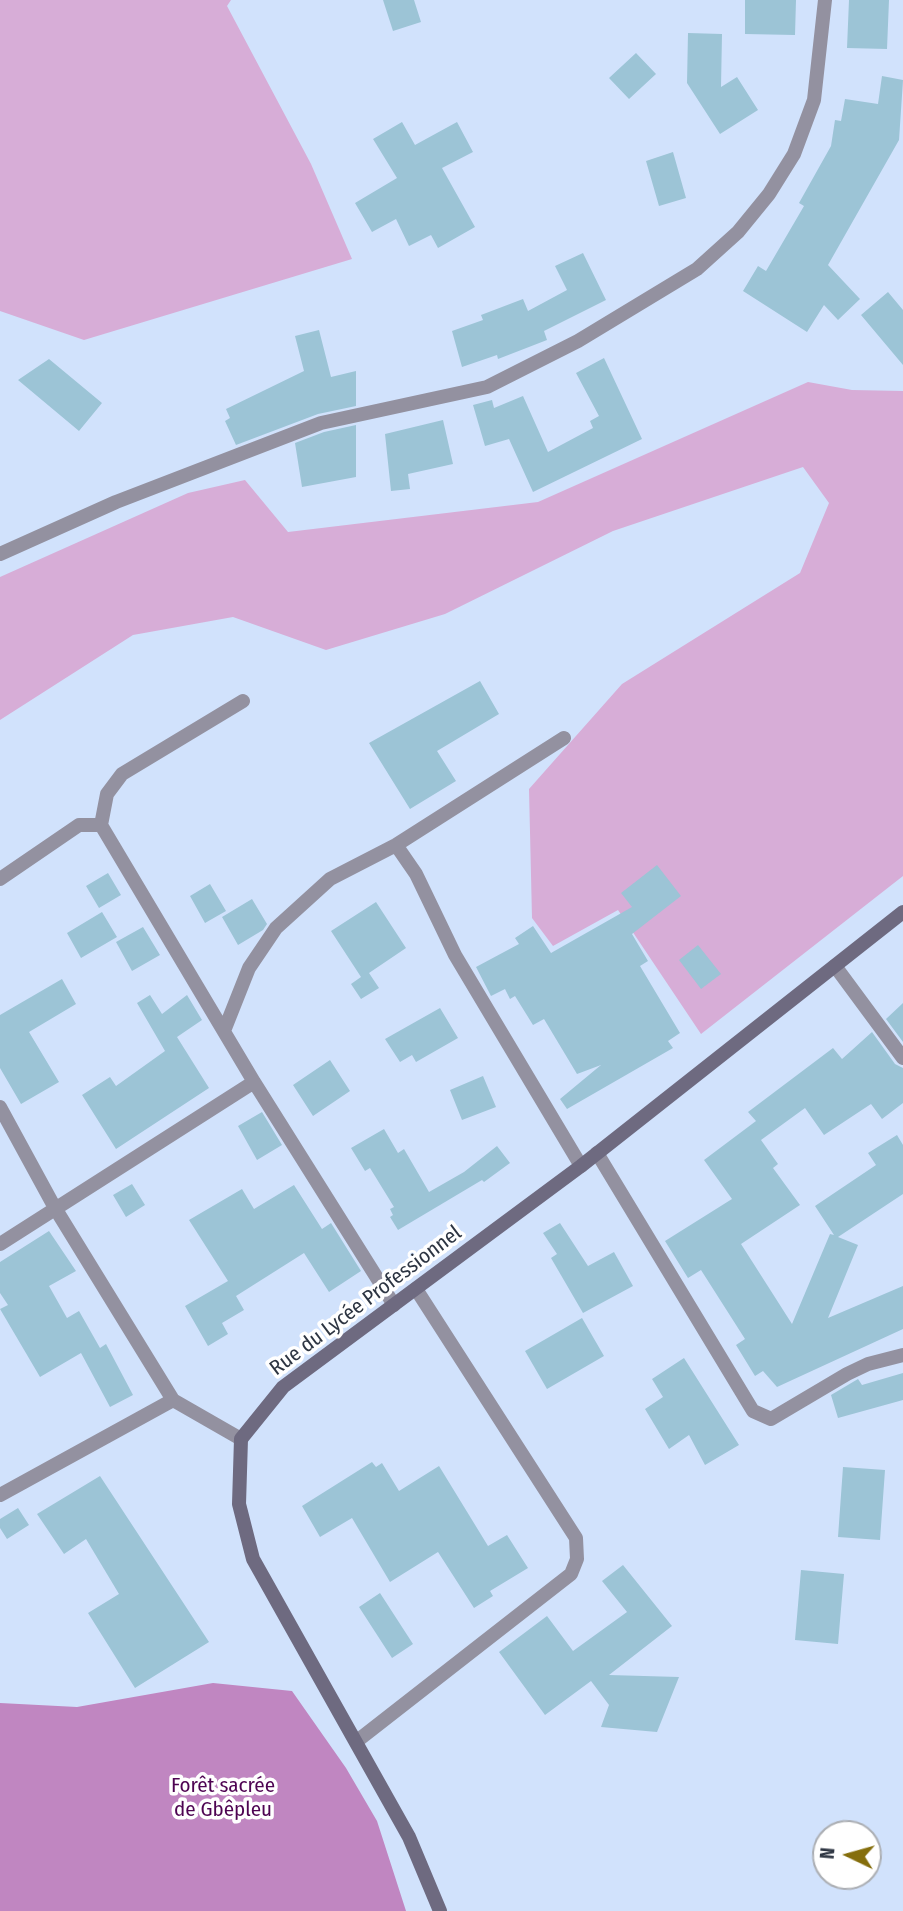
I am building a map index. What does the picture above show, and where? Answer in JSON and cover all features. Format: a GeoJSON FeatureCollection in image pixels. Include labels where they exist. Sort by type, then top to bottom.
{"type":"FeatureCollection","features":[{"type":"Feature","properties":{"kind":"main road","name":"Rue du Lycée Professionnel"},"geometry":{"type":"LineString","coordinates":[[241,1439],[283,1388],[581,1166],[903,912]]}},
{"type":"Feature","properties":{"kind":"main road"},"geometry":{"type":"LineString","coordinates":[[241,1439],[239,1504],[253,1559],[410,1837],[440,1911]]}},
{"type":"Feature","properties":{"kind":"street"},"geometry":{"type":"LineString","coordinates":[[0,554],[117,502],[321,423],[487,387],[578,341],[697,269],[738,232],[769,194],[794,154],[814,100],[825,0]]}},
{"type":"Feature","properties":{"kind":"street"},"geometry":{"type":"LineString","coordinates":[[243,701],[122,774],[107,794],[101,825],[254,1082],[394,1305]]}},
{"type":"Feature","properties":{"kind":"street"},"geometry":{"type":"LineString","coordinates":[[224,1031],[249,968],[276,928],[330,879],[396,845],[564,738]]}},
{"type":"Feature","properties":{"kind":"street"},"geometry":{"type":"LineString","coordinates":[[0,879],[79,825],[101,825]]}},
{"type":"Feature","properties":{"kind":"street"},"geometry":{"type":"LineString","coordinates":[[396,845],[416,874],[455,955],[581,1166]]}},
{"type":"Feature","properties":{"kind":"street"},"geometry":{"type":"LineString","coordinates":[[835,966],[903,1058]]}},
{"type":"Feature","properties":{"kind":"street"},"geometry":{"type":"LineString","coordinates":[[0,1244],[254,1082]]}},
{"type":"Feature","properties":{"kind":"street"},"geometry":{"type":"LineString","coordinates":[[0,1107],[55,1208],[173,1401],[241,1439]]}},
{"type":"Feature","properties":{"kind":"street"},"geometry":{"type":"LineString","coordinates":[[597,1153],[754,1411],[771,1419],[847,1374],[868,1364],[903,1355]]}},
{"type":"Feature","properties":{"kind":"street"},"geometry":{"type":"LineString","coordinates":[[357,1741],[571,1574],[577,1559],[576,1538],[416,1289]]}},
{"type":"Feature","properties":{"kind":"street"},"geometry":{"type":"LineString","coordinates":[[0,1495],[173,1401]]}},
{"type":"Feature","properties":{"kind":"shaded area"},"geometry":{"type":"Polygon","coordinates":[[[0,0],[231,0],[227,6],[311,164],[352,259],[84,340],[0,311],[0,0]]]}},
{"type":"Feature","properties":{"kind":"shaded area"},"geometry":{"type":"Polygon","coordinates":[[[808,382],[852,390],[903,391],[903,876],[701,1034],[618,910],[553,946],[532,918],[529,789],[622,684],[800,573],[829,503],[803,467],[613,531],[445,614],[326,650],[233,617],[133,635],[0,720],[0,577],[188,493],[245,480],[288,532],[538,502],[808,382]]]}},
{"type":"Feature","properties":{"kind":"green space","name":"Forêt sacrée de Gbêpleu"},"geometry":{"type":"Polygon","coordinates":[[[213,1683],[292,1691],[346,1768],[377,1821],[406,1911],[0,1911],[0,1703],[77,1707],[213,1683]]]}},
{"type":"Feature","properties":{"kind":"building"},"geometry":{"type":"Polygon","coordinates":[[[383,0],[414,0],[421,22],[393,31],[383,0]]]}},
{"type":"Feature","properties":{"kind":"building"},"geometry":{"type":"Polygon","coordinates":[[[745,0],[796,0],[795,35],[745,34],[745,0]]]}},
{"type":"Feature","properties":{"kind":"building"},"geometry":{"type":"Polygon","coordinates":[[[849,0],[889,0],[887,49],[847,48],[849,0]]]}},
{"type":"Feature","properties":{"kind":"building"},"geometry":{"type":"Polygon","coordinates":[[[688,33],[722,34],[721,87],[737,77],[758,110],[720,134],[687,83],[688,33]]]}},
{"type":"Feature","properties":{"kind":"building"},"geometry":{"type":"Polygon","coordinates":[[[636,53],[656,74],[629,99],[609,78],[636,53]]]}},
{"type":"Feature","properties":{"kind":"building"},"geometry":{"type":"Polygon","coordinates":[[[882,76],[903,80],[899,140],[828,265],[860,299],[838,320],[824,305],[807,332],[743,291],[758,266],[766,271],[804,206],[799,203],[831,146],[835,120],[841,121],[845,99],[878,104],[882,76]]]}},
{"type":"Feature","properties":{"kind":"building"},"geometry":{"type":"Polygon","coordinates":[[[402,122],[415,145],[457,122],[473,152],[442,168],[475,227],[438,248],[431,235],[409,246],[396,219],[372,232],[355,203],[397,178],[373,139],[402,122]]]}},
{"type":"Feature","properties":{"kind":"building"},"geometry":{"type":"Polygon","coordinates":[[[673,152],[686,198],[659,206],[646,161],[673,152]]]}},
{"type":"Feature","properties":{"kind":"building"},"geometry":{"type":"Polygon","coordinates":[[[583,253],[606,300],[544,331],[547,340],[498,359],[497,355],[462,367],[452,331],[483,320],[481,315],[523,299],[528,311],[567,290],[555,266],[583,253]]]}},
{"type":"Feature","properties":{"kind":"building"},"geometry":{"type":"Polygon","coordinates":[[[888,292],[903,310],[903,365],[861,315],[888,292]]]}},
{"type":"Feature","properties":{"kind":"building"},"geometry":{"type":"Polygon","coordinates":[[[319,330],[331,377],[356,371],[356,406],[318,414],[236,445],[225,421],[230,418],[226,409],[304,371],[295,336],[319,330]]]}},
{"type":"Feature","properties":{"kind":"building"},"geometry":{"type":"Polygon","coordinates":[[[604,358],[642,439],[533,492],[509,439],[485,446],[473,405],[492,400],[494,408],[523,396],[548,452],[593,428],[590,421],[599,416],[576,373],[604,358]]]}},
{"type":"Feature","properties":{"kind":"building"},"geometry":{"type":"Polygon","coordinates":[[[49,359],[102,403],[79,431],[18,380],[49,359]]]}},
{"type":"Feature","properties":{"kind":"building"},"geometry":{"type":"Polygon","coordinates":[[[443,420],[453,464],[408,474],[410,489],[391,491],[385,434],[443,420]]]}},
{"type":"Feature","properties":{"kind":"building"},"geometry":{"type":"Polygon","coordinates":[[[356,425],[356,477],[302,487],[295,443],[324,432],[356,425]]]}},
{"type":"Feature","properties":{"kind":"building"},"geometry":{"type":"Polygon","coordinates":[[[480,681],[499,714],[437,751],[456,781],[410,809],[369,743],[480,681]]]}},
{"type":"Feature","properties":{"kind":"building"},"geometry":{"type":"Polygon","coordinates":[[[657,865],[681,896],[632,934],[648,961],[640,966],[680,1033],[668,1041],[673,1048],[567,1109],[560,1099],[601,1065],[577,1074],[544,1019],[533,1025],[515,996],[510,999],[505,989],[491,996],[476,967],[519,944],[515,938],[533,926],[551,953],[632,907],[621,893],[657,865]]]}},
{"type":"Feature","properties":{"kind":"building"},"geometry":{"type":"Polygon","coordinates":[[[108,873],[121,895],[99,908],[86,886],[108,873]]]}},
{"type":"Feature","properties":{"kind":"building"},"geometry":{"type":"Polygon","coordinates":[[[210,884],[226,911],[205,923],[190,896],[210,884]]]}},
{"type":"Feature","properties":{"kind":"building"},"geometry":{"type":"Polygon","coordinates":[[[252,899],[267,924],[263,930],[238,945],[222,917],[252,899]]]}},
{"type":"Feature","properties":{"kind":"building"},"geometry":{"type":"Polygon","coordinates":[[[376,902],[406,948],[369,973],[379,988],[361,999],[351,984],[361,977],[331,931],[376,902]]]}},
{"type":"Feature","properties":{"kind":"building"},"geometry":{"type":"Polygon","coordinates":[[[102,912],[117,937],[81,958],[67,933],[102,912]]]}},
{"type":"Feature","properties":{"kind":"building"},"geometry":{"type":"Polygon","coordinates":[[[143,927],[160,955],[132,971],[116,942],[143,927]]]}},
{"type":"Feature","properties":{"kind":"building"},"geometry":{"type":"Polygon","coordinates":[[[698,945],[721,974],[701,989],[679,960],[698,945]]]}},
{"type":"Feature","properties":{"kind":"building"},"geometry":{"type":"Polygon","coordinates":[[[62,979],[76,1004],[29,1032],[59,1082],[21,1104],[0,1068],[0,1015],[62,979]]]}},
{"type":"Feature","properties":{"kind":"building"},"geometry":{"type":"Polygon","coordinates":[[[150,995],[162,1014],[187,995],[202,1020],[177,1037],[209,1088],[116,1149],[82,1095],[110,1077],[116,1086],[165,1051],[137,1003],[150,995]]]}},
{"type":"Feature","properties":{"kind":"building"},"geometry":{"type":"Polygon","coordinates":[[[903,1003],[903,1042],[886,1019],[903,1003]]]}},
{"type":"Feature","properties":{"kind":"building"},"geometry":{"type":"Polygon","coordinates":[[[440,1008],[458,1038],[416,1062],[412,1055],[400,1062],[385,1039],[440,1008]]]}},
{"type":"Feature","properties":{"kind":"building"},"geometry":{"type":"Polygon","coordinates":[[[872,1032],[895,1064],[903,1068],[903,1103],[882,1119],[871,1104],[824,1135],[805,1108],[761,1140],[778,1164],[773,1168],[800,1205],[741,1244],[792,1324],[830,1234],[834,1235],[815,1206],[876,1165],[868,1153],[897,1135],[903,1145],[903,1194],[838,1237],[858,1245],[828,1318],[903,1286],[903,1329],[777,1387],[763,1371],[755,1376],[736,1345],[745,1339],[701,1270],[688,1278],[665,1241],[732,1199],[704,1160],[756,1121],[748,1112],[833,1048],[842,1059],[872,1032]]]}},
{"type":"Feature","properties":{"kind":"building"},"geometry":{"type":"Polygon","coordinates":[[[330,1060],[350,1091],[313,1116],[293,1085],[330,1060]]]}},
{"type":"Feature","properties":{"kind":"building"},"geometry":{"type":"Polygon","coordinates":[[[483,1076],[496,1107],[462,1120],[450,1090],[483,1076]]]}},
{"type":"Feature","properties":{"kind":"building"},"geometry":{"type":"Polygon","coordinates":[[[262,1112],[282,1145],[257,1160],[238,1126],[262,1112]]]}},
{"type":"Feature","properties":{"kind":"building"},"geometry":{"type":"Polygon","coordinates":[[[384,1129],[398,1153],[404,1149],[429,1192],[464,1172],[497,1146],[510,1163],[484,1182],[482,1180],[398,1230],[390,1217],[393,1215],[390,1209],[394,1207],[370,1168],[365,1171],[351,1148],[384,1129]]]}},
{"type":"Feature","properties":{"kind":"building"},"geometry":{"type":"Polygon","coordinates":[[[132,1184],[145,1205],[126,1217],[113,1195],[132,1184]]]}},
{"type":"Feature","properties":{"kind":"building"},"geometry":{"type":"Polygon","coordinates":[[[294,1185],[322,1229],[331,1223],[361,1271],[329,1292],[304,1253],[236,1296],[244,1310],[222,1323],[228,1334],[208,1346],[185,1306],[228,1281],[189,1220],[242,1189],[254,1209],[294,1185]]]}},
{"type":"Feature","properties":{"kind":"building"},"geometry":{"type":"Polygon","coordinates":[[[560,1223],[588,1266],[614,1252],[633,1286],[583,1313],[551,1258],[557,1254],[543,1233],[560,1223]]]}},
{"type":"Feature","properties":{"kind":"building"},"geometry":{"type":"Polygon","coordinates":[[[49,1231],[76,1271],[49,1286],[67,1318],[79,1311],[100,1348],[106,1344],[133,1395],[110,1407],[81,1353],[40,1377],[0,1309],[8,1305],[0,1293],[0,1262],[49,1231]]]}},
{"type":"Feature","properties":{"kind":"building"},"geometry":{"type":"Polygon","coordinates":[[[582,1318],[604,1356],[547,1389],[525,1351],[582,1318]]]}},
{"type":"Feature","properties":{"kind":"building"},"geometry":{"type":"Polygon","coordinates":[[[684,1358],[739,1445],[705,1465],[689,1435],[669,1449],[645,1409],[663,1397],[652,1379],[684,1358]]]}},
{"type":"Feature","properties":{"kind":"building"},"geometry":{"type":"Polygon","coordinates":[[[903,1373],[903,1400],[838,1418],[831,1395],[858,1379],[862,1385],[903,1373]]]}},
{"type":"Feature","properties":{"kind":"building"},"geometry":{"type":"Polygon","coordinates":[[[372,1462],[376,1467],[382,1463],[399,1491],[439,1466],[488,1546],[507,1535],[528,1568],[490,1591],[493,1596],[474,1608],[438,1552],[390,1582],[352,1518],[320,1537],[302,1506],[372,1462]]]}},
{"type":"Feature","properties":{"kind":"building"},"geometry":{"type":"Polygon","coordinates":[[[843,1467],[885,1470],[880,1540],[838,1537],[843,1467]]]}},
{"type":"Feature","properties":{"kind":"building"},"geometry":{"type":"Polygon","coordinates":[[[100,1476],[209,1642],[135,1688],[88,1613],[119,1594],[86,1539],[64,1554],[37,1514],[100,1476]]]}},
{"type":"Feature","properties":{"kind":"building"},"geometry":{"type":"Polygon","coordinates":[[[18,1508],[29,1525],[7,1539],[0,1528],[0,1519],[18,1508]]]}},
{"type":"Feature","properties":{"kind":"building"},"geometry":{"type":"Polygon","coordinates":[[[623,1565],[672,1626],[609,1675],[679,1677],[657,1732],[601,1727],[609,1705],[591,1681],[545,1715],[499,1652],[547,1616],[573,1651],[627,1612],[602,1581],[623,1565]]]}},
{"type":"Feature","properties":{"kind":"building"},"geometry":{"type":"Polygon","coordinates":[[[801,1570],[844,1574],[838,1644],[795,1640],[801,1570]]]}},
{"type":"Feature","properties":{"kind":"building"},"geometry":{"type":"Polygon","coordinates":[[[380,1593],[413,1644],[392,1658],[359,1607],[380,1593]]]}}]}
